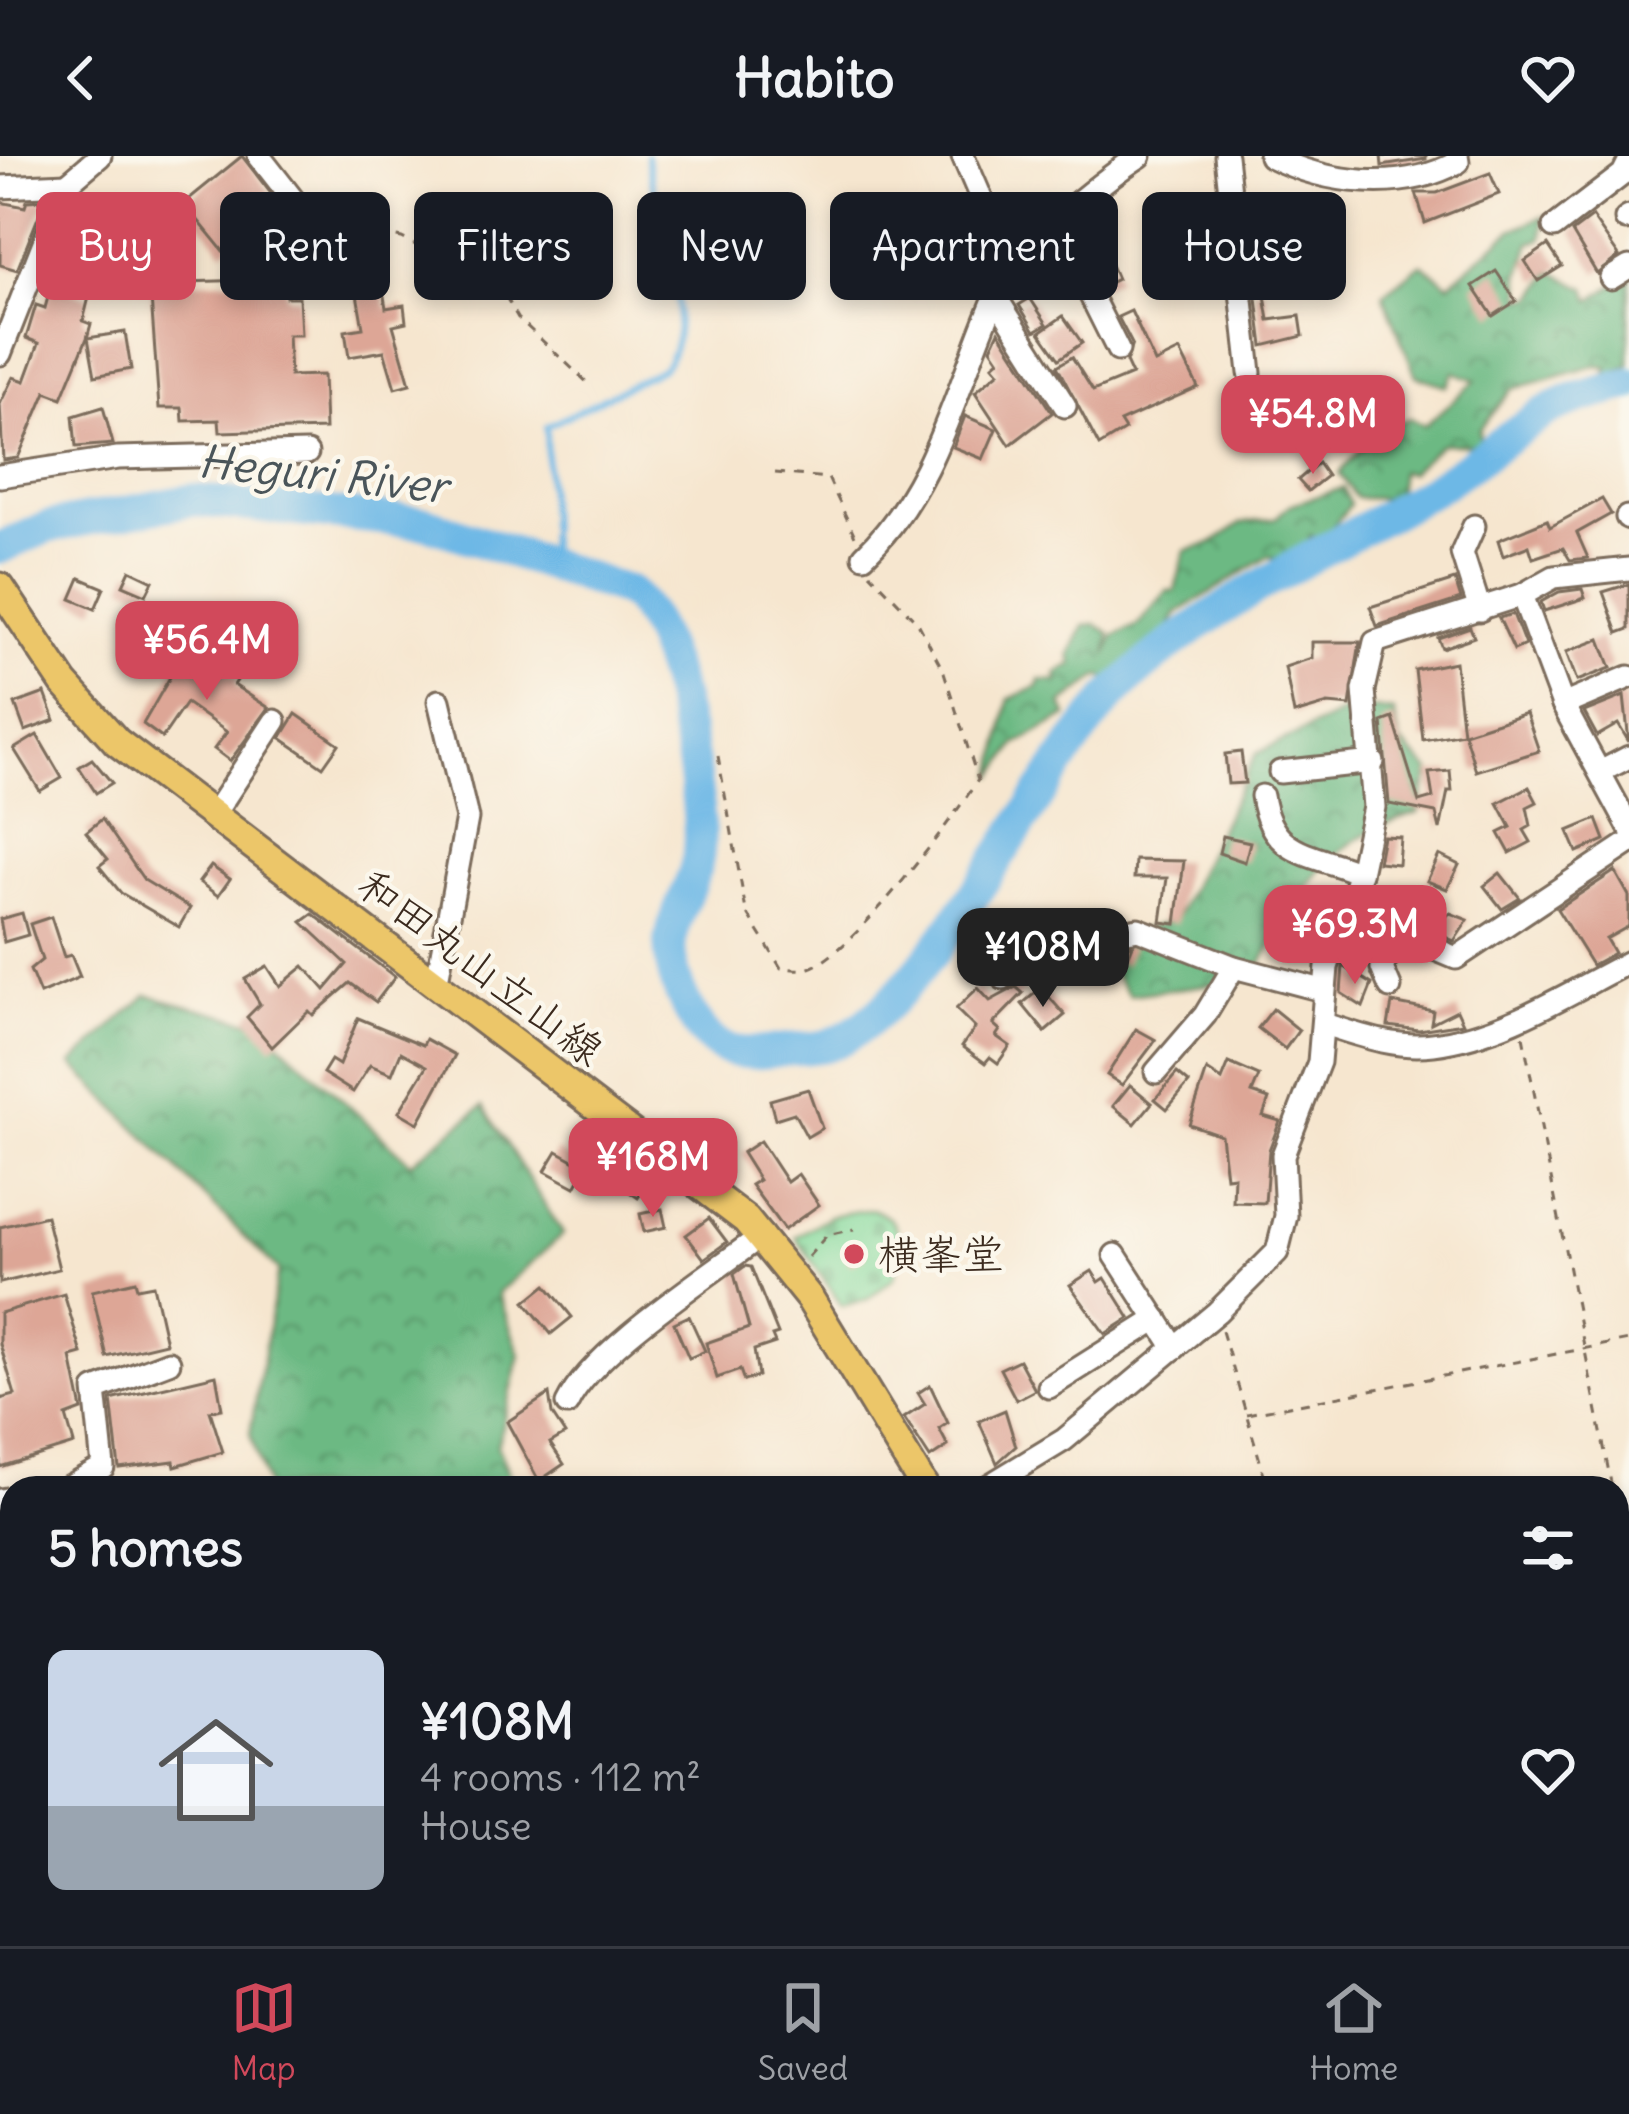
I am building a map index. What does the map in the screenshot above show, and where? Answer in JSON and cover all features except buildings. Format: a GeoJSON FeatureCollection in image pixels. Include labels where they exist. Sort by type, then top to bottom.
{"type":"FeatureCollection","features":[{"type":"Feature","properties":{"kind":"main road","name":"和田丸山立山線"},"geometry":{"type":"LineString","coordinates":[[4,597],[88,714],[212,817],[762,1235],[810,1298],[913,1476]]}},
{"type":"Feature","properties":{"kind":"street"},"geometry":{"type":"LineString","coordinates":[[0,354],[67,184],[100,156]]}},
{"type":"Feature","properties":{"kind":"street"},"geometry":{"type":"LineString","coordinates":[[260,156],[288,192]]}},
{"type":"Feature","properties":{"kind":"street"},"geometry":{"type":"LineString","coordinates":[[963,156],[978,192]]}},
{"type":"Feature","properties":{"kind":"street"},"geometry":{"type":"LineString","coordinates":[[1095,192],[1140,156]]}},
{"type":"Feature","properties":{"kind":"street"},"geometry":{"type":"LineString","coordinates":[[1226,156],[1250,373]]}},
{"type":"Feature","properties":{"kind":"street"},"geometry":{"type":"LineString","coordinates":[[1270,156],[1300,171],[1362,181],[1431,177],[1458,162],[1457,156]]}},
{"type":"Feature","properties":{"kind":"street"},"geometry":{"type":"LineString","coordinates":[[1554,227],[1623,174],[1629,162]]}},
{"type":"Feature","properties":{"kind":"street"},"geometry":{"type":"LineString","coordinates":[[0,187],[67,184]]}},
{"type":"Feature","properties":{"kind":"street"},"geometry":{"type":"LineString","coordinates":[[865,556],[896,521],[926,469],[997,300]]}},
{"type":"Feature","properties":{"kind":"street"},"geometry":{"type":"LineString","coordinates":[[998,300],[1065,406]]}},
{"type":"Feature","properties":{"kind":"street"},"geometry":{"type":"LineString","coordinates":[[1093,300],[1118,350]]}},
{"type":"Feature","properties":{"kind":"street"},"geometry":{"type":"LineString","coordinates":[[0,476],[118,458],[307,453]]}},
{"type":"Feature","properties":{"kind":"street"},"geometry":{"type":"LineString","coordinates":[[1474,526],[1462,553],[1480,610]]}},
{"type":"Feature","properties":{"kind":"street"},"geometry":{"type":"LineString","coordinates":[[1005,1476],[1064,1440],[1217,1312],[1277,1252],[1286,1216],[1283,1156],[1319,1062],[1322,990],[1360,873],[1373,807],[1364,690],[1375,642],[1480,610],[1570,573],[1629,569]]}},
{"type":"Feature","properties":{"kind":"street"},"geometry":{"type":"LineString","coordinates":[[1522,595],[1563,705],[1627,820]]}},
{"type":"Feature","properties":{"kind":"street"},"geometry":{"type":"LineString","coordinates":[[1563,705],[1629,677]]}},
{"type":"Feature","properties":{"kind":"street"},"geometry":{"type":"LineString","coordinates":[[436,986],[467,818],[439,701]]}},
{"type":"Feature","properties":{"kind":"street"},"geometry":{"type":"LineString","coordinates":[[212,817],[275,721]]}},
{"type":"Feature","properties":{"kind":"street"},"geometry":{"type":"LineString","coordinates":[[1600,772],[1629,757]]}},
{"type":"Feature","properties":{"kind":"street"},"geometry":{"type":"LineString","coordinates":[[1280,772],[1373,762]]}},
{"type":"Feature","properties":{"kind":"street"},"geometry":{"type":"LineString","coordinates":[[1262,796],[1267,830],[1278,840],[1360,873]]}},
{"type":"Feature","properties":{"kind":"street"},"geometry":{"type":"LineString","coordinates":[[1347,912],[1444,956],[1471,953],[1629,843]]}},
{"type":"Feature","properties":{"kind":"street"},"geometry":{"type":"LineString","coordinates":[[1003,978],[1040,938],[1071,942],[1138,929],[1234,968],[1322,990]]}},
{"type":"Feature","properties":{"kind":"street"},"geometry":{"type":"LineString","coordinates":[[1390,987],[1382,968],[1398,935]]}},
{"type":"Feature","properties":{"kind":"street"},"geometry":{"type":"LineString","coordinates":[[1324,1024],[1366,1038],[1435,1044],[1520,1018],[1629,962]]}},
{"type":"Feature","properties":{"kind":"street"},"geometry":{"type":"LineString","coordinates":[[1156,1072],[1205,1015],[1234,968]]}},
{"type":"Feature","properties":{"kind":"street"},"geometry":{"type":"LineString","coordinates":[[567,1404],[575,1386],[601,1360],[762,1235]]}},
{"type":"Feature","properties":{"kind":"street"},"geometry":{"type":"LineString","coordinates":[[1115,1255],[1175,1348]]}},
{"type":"Feature","properties":{"kind":"street"},"geometry":{"type":"LineString","coordinates":[[1049,1387],[1157,1319]]}},
{"type":"Feature","properties":{"kind":"street"},"geometry":{"type":"LineString","coordinates":[[87,1476],[103,1467],[95,1390],[169,1362]]}},
{"type":"Feature","properties":{"kind":"path"},"geometry":{"type":"LineString","coordinates":[[390,236],[502,290],[518,318],[591,386]]}},
{"type":"Feature","properties":{"kind":"path"},"geometry":{"type":"LineString","coordinates":[[718,756],[746,910],[781,968],[807,970],[827,958],[892,894],[978,780],[944,672],[918,623],[880,588],[828,478],[776,473]]}},
{"type":"Feature","properties":{"kind":"path"},"geometry":{"type":"LineString","coordinates":[[1520,1018],[1610,1476]]}},
{"type":"Feature","properties":{"kind":"path"},"geometry":{"type":"LineString","coordinates":[[807,1258],[827,1235],[854,1228]]}},
{"type":"Feature","properties":{"kind":"path"},"geometry":{"type":"LineString","coordinates":[[1217,1312],[1265,1476]]}},
{"type":"Feature","properties":{"kind":"path"},"geometry":{"type":"LineString","coordinates":[[1247,1414],[1629,1340]]}},
{"type":"Feature","properties":{"kind":"green space"},"geometry":{"type":"Polygon","coordinates":[[[1544,216],[1542,239],[1531,243],[1520,275],[1523,299],[1535,297],[1552,272],[1587,288],[1591,301],[1629,275],[1629,365],[1605,377],[1608,367],[1595,366],[1512,389],[1479,430],[1480,444],[1441,444],[1409,473],[1400,471],[1396,499],[1356,498],[1339,473],[1355,455],[1399,422],[1410,418],[1424,426],[1476,380],[1454,372],[1447,386],[1416,376],[1383,294],[1421,264],[1449,284],[1512,230],[1544,216]]]}},
{"type":"Feature","properties":{"kind":"green space"},"geometry":{"type":"Polygon","coordinates":[[[1343,488],[1350,504],[1323,540],[1310,535],[1308,546],[1283,562],[1269,556],[1177,613],[1161,643],[1112,681],[1100,676],[1062,704],[1067,716],[1016,745],[994,777],[1009,699],[1038,687],[1040,680],[1058,681],[1057,673],[1073,665],[1070,655],[1084,626],[1095,624],[1110,633],[1107,655],[1114,636],[1138,625],[1167,591],[1175,591],[1185,551],[1213,543],[1241,523],[1275,519],[1289,505],[1343,488]]]}},
{"type":"Feature","properties":{"kind":"green space"},"geometry":{"type":"Polygon","coordinates":[[[1356,706],[1394,712],[1400,742],[1430,771],[1418,813],[1356,840],[1334,857],[1300,897],[1252,979],[1129,995],[1108,966],[1124,935],[1175,920],[1256,754],[1356,706]]]}},
{"type":"Feature","properties":{"kind":"green space"},"geometry":{"type":"Polygon","coordinates":[[[147,995],[260,1024],[411,1163],[483,1106],[563,1234],[498,1293],[520,1355],[497,1446],[510,1476],[263,1476],[250,1434],[278,1270],[72,1064],[147,995]]]}},
{"type":"Feature","properties":{"kind":"green space"},"geometry":{"type":"Polygon","coordinates":[[[871,1209],[891,1220],[899,1236],[894,1278],[868,1299],[842,1306],[796,1237],[830,1216],[871,1209]]]}},
{"type":"Feature","properties":{"kind":"waterway"},"geometry":{"type":"LineString","coordinates":[[550,563],[546,427],[663,368],[674,348],[677,295],[647,156]]}},
{"type":"Feature","properties":{"kind":"waterway","name":"Heguri River"},"geometry":{"type":"LineString","coordinates":[[0,548],[48,527],[192,500],[427,523],[628,592],[645,611],[672,676],[697,796],[698,856],[671,940],[680,991],[701,1029],[719,1046],[750,1053],[810,1048],[827,1045],[866,1024],[905,987],[944,938],[1092,720],[1157,655],[1268,581],[1440,485],[1551,409],[1629,384]]}},
{"type":"Feature","properties":{"kind":"place","name":"横峯堂"},"geometry":{"type":"Point","coordinates":[854,1254]}}]}
